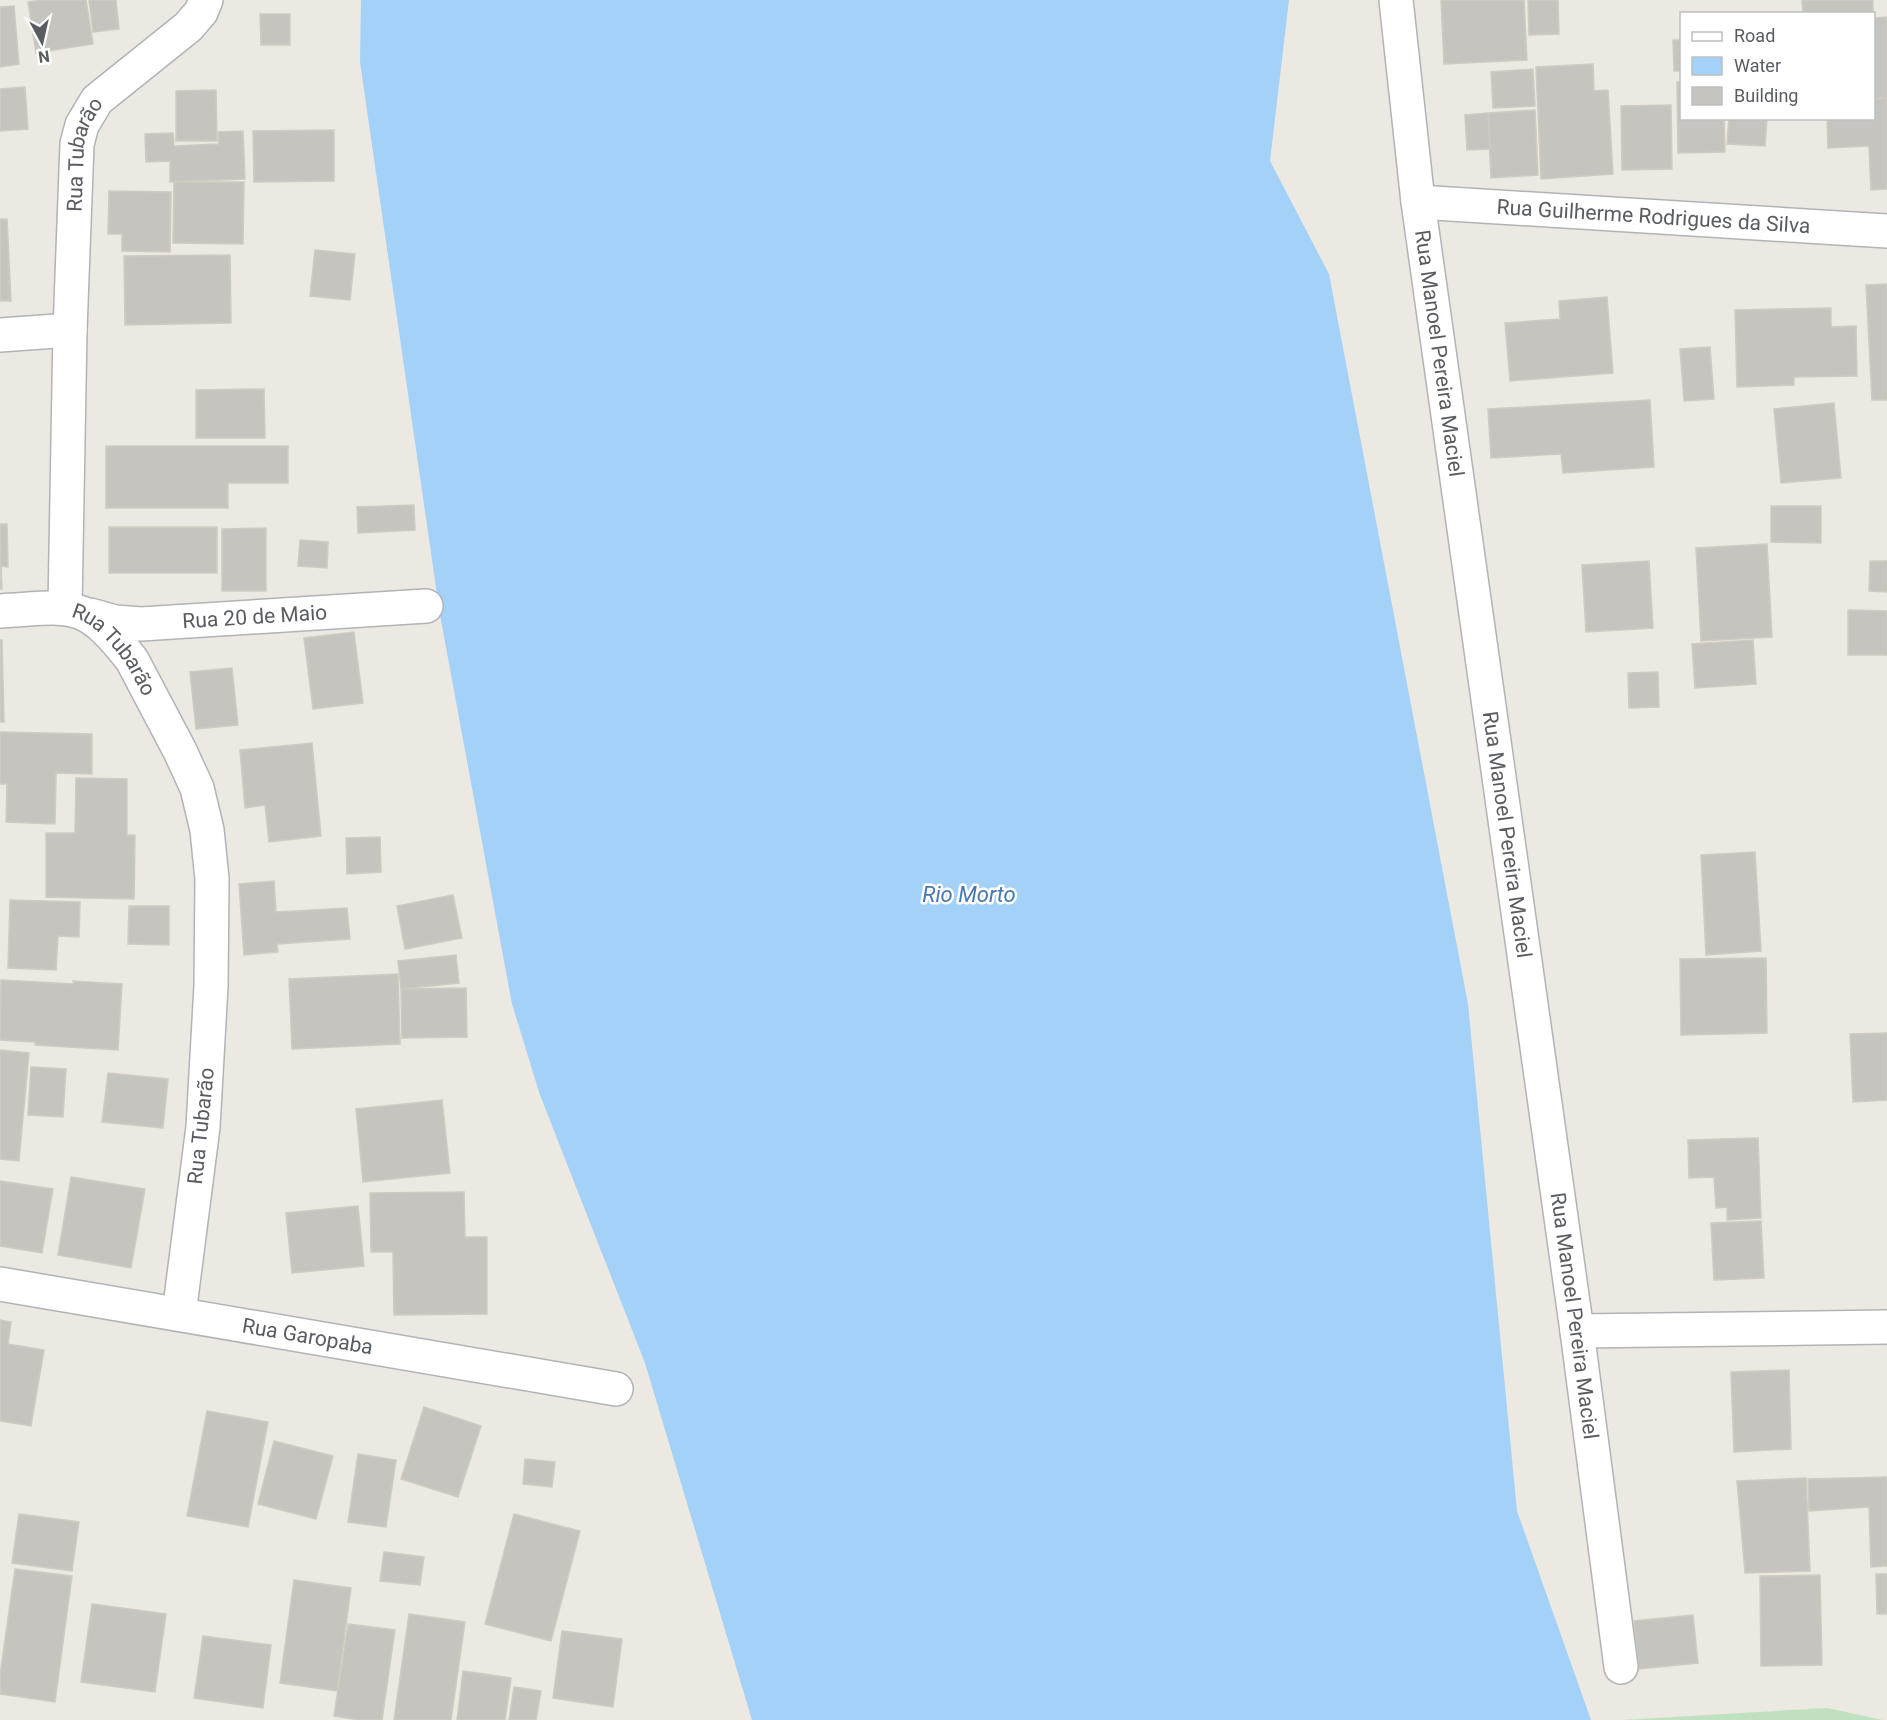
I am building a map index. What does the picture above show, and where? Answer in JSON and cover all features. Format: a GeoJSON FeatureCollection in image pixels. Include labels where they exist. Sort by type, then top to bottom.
{"type":"FeatureCollection","features":[{"type":"Feature","properties":{"kind":"street","name":"Rua Tubarão"},"geometry":{"type":"LineString","coordinates":[[179,1314],[204,1115],[211,986],[212,879],[207,830],[197,788],[155,700],[125,648],[106,629],[76,610],[70,330],[78,144],[82,125],[97,100],[188,27],[201,12],[206,0]]}},
{"type":"Feature","properties":{"kind":"street","name":"Rua Manoel Pereira Maciel"},"geometry":{"type":"LineString","coordinates":[[1396,0],[1418,202],[1577,1331],[1621,1667]]}},
{"type":"Feature","properties":{"kind":"street","name":"Rua Guilherme Rodrigues da Silva"},"geometry":{"type":"LineString","coordinates":[[1418,202],[1887,231]]}},
{"type":"Feature","properties":{"kind":"street"},"geometry":{"type":"LineString","coordinates":[[0,335],[70,330]]}},
{"type":"Feature","properties":{"kind":"street","name":"Rua 20 de Maio"},"geometry":{"type":"LineString","coordinates":[[0,611],[76,610],[115,622],[150,623],[426,606]]}},
{"type":"Feature","properties":{"kind":"street"},"geometry":{"type":"LineString","coordinates":[[130,657],[134,638],[150,623]]}},
{"type":"Feature","properties":{"kind":"street","name":"Rua Garopaba"},"geometry":{"type":"LineString","coordinates":[[0,1284],[616,1389]]}},
{"type":"Feature","properties":{"kind":"street"},"geometry":{"type":"LineString","coordinates":[[1577,1331],[1887,1327]]}},
{"type":"Feature","properties":{"kind":"green space"},"geometry":{"type":"Polygon","coordinates":[[[1827,1708],[1883,1720],[1622,1720],[1827,1708]]]}},
{"type":"Feature","properties":{"kind":"water","name":"Rio Morto"},"geometry":{"type":"Polygon","coordinates":[[[361,0],[1289,0],[1270,161],[1329,274],[1468,1004],[1517,1511],[1591,1720],[752,1720],[645,1363],[540,1095],[512,1004],[440,615],[360,62],[361,0]]]}},
{"type":"Feature","properties":{"kind":"building"},"geometry":{"type":"Polygon","coordinates":[[[86,0],[93,44],[36,53],[28,2],[86,0]]]}},
{"type":"Feature","properties":{"kind":"building"},"geometry":{"type":"Polygon","coordinates":[[[89,0],[116,0],[119,29],[93,32],[89,0]]]}},
{"type":"Feature","properties":{"kind":"building"},"geometry":{"type":"Polygon","coordinates":[[[1441,0],[1524,0],[1527,60],[1444,64],[1441,0]]]}},
{"type":"Feature","properties":{"kind":"building"},"geometry":{"type":"Polygon","coordinates":[[[1528,0],[1558,0],[1559,34],[1529,35],[1528,0]]]}},
{"type":"Feature","properties":{"kind":"building"},"geometry":{"type":"Polygon","coordinates":[[[1802,0],[1873,0],[1873,12],[1803,12],[1802,0]]]}},
{"type":"Feature","properties":{"kind":"building"},"geometry":{"type":"Polygon","coordinates":[[[14,6],[19,64],[0,67],[0,7],[14,6]]]}},
{"type":"Feature","properties":{"kind":"building"},"geometry":{"type":"Polygon","coordinates":[[[260,14],[290,14],[290,45],[261,45],[260,14]]]}},
{"type":"Feature","properties":{"kind":"building"},"geometry":{"type":"Polygon","coordinates":[[[1887,17],[1887,98],[1875,99],[1875,18],[1887,17]]]}},
{"type":"Feature","properties":{"kind":"building"},"geometry":{"type":"Polygon","coordinates":[[[1673,40],[1680,40],[1680,71],[1674,71],[1673,40]]]}},
{"type":"Feature","properties":{"kind":"building"},"geometry":{"type":"Polygon","coordinates":[[[1593,64],[1594,91],[1608,90],[1613,174],[1541,179],[1536,67],[1593,64]]]}},
{"type":"Feature","properties":{"kind":"building"},"geometry":{"type":"Polygon","coordinates":[[[1533,69],[1535,106],[1493,108],[1491,72],[1533,69]]]}},
{"type":"Feature","properties":{"kind":"building"},"geometry":{"type":"Polygon","coordinates":[[[1677,82],[1680,82],[1680,120],[1724,120],[1725,152],[1678,153],[1677,82]]]}},
{"type":"Feature","properties":{"kind":"building"},"geometry":{"type":"Polygon","coordinates":[[[25,87],[28,129],[0,131],[0,89],[25,87]]]}},
{"type":"Feature","properties":{"kind":"building"},"geometry":{"type":"Polygon","coordinates":[[[216,90],[217,141],[176,141],[176,91],[216,90]]]}},
{"type":"Feature","properties":{"kind":"building"},"geometry":{"type":"Polygon","coordinates":[[[1887,98],[1887,189],[1871,190],[1869,146],[1828,148],[1827,120],[1875,120],[1875,99],[1887,98]]]}},
{"type":"Feature","properties":{"kind":"building"},"geometry":{"type":"Polygon","coordinates":[[[1671,105],[1672,169],[1622,170],[1621,106],[1671,105]]]}},
{"type":"Feature","properties":{"kind":"building"},"geometry":{"type":"Polygon","coordinates":[[[1535,110],[1538,175],[1491,178],[1488,113],[1535,110]]]}},
{"type":"Feature","properties":{"kind":"building"},"geometry":{"type":"Polygon","coordinates":[[[1488,113],[1490,149],[1467,150],[1465,115],[1488,113]]]}},
{"type":"Feature","properties":{"kind":"building"},"geometry":{"type":"Polygon","coordinates":[[[1729,120],[1767,120],[1765,146],[1727,144],[1729,120]]]}},
{"type":"Feature","properties":{"kind":"building"},"geometry":{"type":"Polygon","coordinates":[[[334,130],[334,181],[254,182],[253,131],[334,130]]]}},
{"type":"Feature","properties":{"kind":"building"},"geometry":{"type":"Polygon","coordinates":[[[243,131],[245,179],[170,182],[170,161],[146,162],[145,134],[173,133],[174,146],[219,144],[218,132],[243,131]]]}},
{"type":"Feature","properties":{"kind":"building"},"geometry":{"type":"Polygon","coordinates":[[[174,182],[244,182],[243,244],[173,243],[174,182]]]}},
{"type":"Feature","properties":{"kind":"building"},"geometry":{"type":"Polygon","coordinates":[[[109,191],[171,192],[170,252],[122,251],[122,234],[108,234],[109,191]]]}},
{"type":"Feature","properties":{"kind":"building"},"geometry":{"type":"Polygon","coordinates":[[[0,219],[7,219],[11,301],[0,301],[0,219]]]}},
{"type":"Feature","properties":{"kind":"building"},"geometry":{"type":"Polygon","coordinates":[[[315,250],[355,254],[350,300],[310,296],[315,250]]]}},
{"type":"Feature","properties":{"kind":"building"},"geometry":{"type":"Polygon","coordinates":[[[230,255],[231,323],[125,325],[124,256],[230,255]]]}},
{"type":"Feature","properties":{"kind":"building"},"geometry":{"type":"Polygon","coordinates":[[[1887,284],[1887,400],[1872,400],[1866,285],[1887,284]]]}},
{"type":"Feature","properties":{"kind":"building"},"geometry":{"type":"Polygon","coordinates":[[[1607,297],[1613,373],[1510,381],[1505,323],[1560,319],[1559,301],[1607,297]]]}},
{"type":"Feature","properties":{"kind":"building"},"geometry":{"type":"Polygon","coordinates":[[[1831,308],[1831,327],[1856,326],[1857,376],[1794,377],[1794,385],[1737,387],[1735,310],[1831,308]]]}},
{"type":"Feature","properties":{"kind":"building"},"geometry":{"type":"Polygon","coordinates":[[[1710,347],[1714,399],[1684,401],[1680,349],[1710,347]]]}},
{"type":"Feature","properties":{"kind":"building"},"geometry":{"type":"Polygon","coordinates":[[[264,389],[265,438],[196,438],[196,390],[264,389]]]}},
{"type":"Feature","properties":{"kind":"building"},"geometry":{"type":"Polygon","coordinates":[[[1650,400],[1654,467],[1563,473],[1561,454],[1491,458],[1488,409],[1650,400]]]}},
{"type":"Feature","properties":{"kind":"building"},"geometry":{"type":"Polygon","coordinates":[[[1834,403],[1841,478],[1781,483],[1774,409],[1834,403]]]}},
{"type":"Feature","properties":{"kind":"building"},"geometry":{"type":"Polygon","coordinates":[[[106,446],[288,446],[288,483],[228,483],[228,508],[106,508],[106,446]]]}},
{"type":"Feature","properties":{"kind":"building"},"geometry":{"type":"Polygon","coordinates":[[[414,505],[415,530],[358,533],[357,507],[414,505]]]}},
{"type":"Feature","properties":{"kind":"building"},"geometry":{"type":"Polygon","coordinates":[[[1771,506],[1821,506],[1821,543],[1771,542],[1771,506]]]}},
{"type":"Feature","properties":{"kind":"building"},"geometry":{"type":"Polygon","coordinates":[[[0,524],[7,524],[8,567],[1,566],[2,589],[0,589],[0,524]]]}},
{"type":"Feature","properties":{"kind":"building"},"geometry":{"type":"Polygon","coordinates":[[[109,527],[217,527],[217,573],[109,573],[109,527]]]}},
{"type":"Feature","properties":{"kind":"building"},"geometry":{"type":"Polygon","coordinates":[[[266,528],[266,591],[222,591],[222,529],[266,528]]]}},
{"type":"Feature","properties":{"kind":"building"},"geometry":{"type":"Polygon","coordinates":[[[300,540],[328,542],[327,568],[298,566],[300,540]]]}},
{"type":"Feature","properties":{"kind":"building"},"geometry":{"type":"Polygon","coordinates":[[[1767,544],[1772,637],[1701,641],[1696,548],[1767,544]]]}},
{"type":"Feature","properties":{"kind":"building"},"geometry":{"type":"Polygon","coordinates":[[[1649,561],[1653,628],[1586,632],[1582,565],[1649,561]]]}},
{"type":"Feature","properties":{"kind":"building"},"geometry":{"type":"Polygon","coordinates":[[[1870,561],[1887,561],[1887,592],[1869,591],[1870,561]]]}},
{"type":"Feature","properties":{"kind":"building"},"geometry":{"type":"Polygon","coordinates":[[[1848,610],[1887,611],[1887,655],[1848,655],[1848,610]]]}},
{"type":"Feature","properties":{"kind":"building"},"geometry":{"type":"Polygon","coordinates":[[[354,632],[363,703],[313,709],[304,638],[354,632]]]}},
{"type":"Feature","properties":{"kind":"building"},"geometry":{"type":"Polygon","coordinates":[[[0,640],[2,640],[4,722],[0,722],[0,640]]]}},
{"type":"Feature","properties":{"kind":"building"},"geometry":{"type":"Polygon","coordinates":[[[1753,640],[1756,684],[1695,688],[1692,644],[1753,640]]]}},
{"type":"Feature","properties":{"kind":"building"},"geometry":{"type":"Polygon","coordinates":[[[232,668],[238,725],[196,729],[190,672],[232,668]]]}},
{"type":"Feature","properties":{"kind":"building"},"geometry":{"type":"Polygon","coordinates":[[[1658,672],[1659,707],[1629,708],[1628,673],[1658,672]]]}},
{"type":"Feature","properties":{"kind":"building"},"geometry":{"type":"Polygon","coordinates":[[[0,732],[92,734],[92,774],[56,773],[55,824],[6,822],[7,784],[0,784],[0,732]]]}},
{"type":"Feature","properties":{"kind":"building"},"geometry":{"type":"Polygon","coordinates":[[[312,743],[321,836],[269,842],[265,805],[245,808],[240,750],[312,743]]]}},
{"type":"Feature","properties":{"kind":"building"},"geometry":{"type":"Polygon","coordinates":[[[76,778],[127,779],[127,835],[135,835],[134,899],[46,897],[46,833],[75,833],[76,778]]]}},
{"type":"Feature","properties":{"kind":"building"},"geometry":{"type":"Polygon","coordinates":[[[380,837],[381,872],[347,874],[346,838],[380,837]]]}},
{"type":"Feature","properties":{"kind":"building"},"geometry":{"type":"Polygon","coordinates":[[[1755,852],[1761,951],[1706,955],[1701,855],[1755,852]]]}},
{"type":"Feature","properties":{"kind":"building"},"geometry":{"type":"Polygon","coordinates":[[[274,881],[276,912],[347,908],[350,939],[277,944],[278,952],[244,955],[239,884],[274,881]]]}},
{"type":"Feature","properties":{"kind":"building"},"geometry":{"type":"Polygon","coordinates":[[[453,895],[462,938],[405,949],[397,906],[453,895]]]}},
{"type":"Feature","properties":{"kind":"building"},"geometry":{"type":"Polygon","coordinates":[[[10,900],[80,902],[79,937],[58,936],[56,970],[8,968],[10,900]]]}},
{"type":"Feature","properties":{"kind":"building"},"geometry":{"type":"Polygon","coordinates":[[[129,906],[169,906],[169,945],[128,944],[129,906]]]}},
{"type":"Feature","properties":{"kind":"building"},"geometry":{"type":"Polygon","coordinates":[[[456,955],[459,983],[401,989],[398,961],[456,955]]]}},
{"type":"Feature","properties":{"kind":"building"},"geometry":{"type":"Polygon","coordinates":[[[1766,958],[1767,1033],[1681,1035],[1680,959],[1766,958]]]}},
{"type":"Feature","properties":{"kind":"building"},"geometry":{"type":"Polygon","coordinates":[[[398,974],[400,1044],[292,1049],[289,979],[398,974]]]}},
{"type":"Feature","properties":{"kind":"building"},"geometry":{"type":"Polygon","coordinates":[[[1,980],[122,984],[118,1050],[35,1045],[35,1042],[0,1040],[1,980]]]}},
{"type":"Feature","properties":{"kind":"building"},"geometry":{"type":"Polygon","coordinates":[[[466,988],[467,1037],[402,1038],[401,989],[466,988]]]}},
{"type":"Feature","properties":{"kind":"building"},"geometry":{"type":"Polygon","coordinates":[[[1887,1033],[1887,1100],[1853,1102],[1850,1034],[1887,1033]]]}},
{"type":"Feature","properties":{"kind":"building"},"geometry":{"type":"Polygon","coordinates":[[[0,1050],[29,1053],[19,1161],[0,1159],[0,1050]]]}},
{"type":"Feature","properties":{"kind":"building"},"geometry":{"type":"Polygon","coordinates":[[[31,1067],[66,1069],[63,1117],[28,1115],[31,1067]]]}},
{"type":"Feature","properties":{"kind":"building"},"geometry":{"type":"Polygon","coordinates":[[[108,1073],[168,1079],[163,1128],[102,1122],[108,1073]]]}},
{"type":"Feature","properties":{"kind":"building"},"geometry":{"type":"Polygon","coordinates":[[[442,1100],[450,1173],[363,1182],[356,1109],[442,1100]]]}},
{"type":"Feature","properties":{"kind":"building"},"geometry":{"type":"Polygon","coordinates":[[[1758,1138],[1761,1218],[1727,1220],[1727,1207],[1716,1208],[1714,1177],[1689,1178],[1688,1140],[1758,1138]]]}},
{"type":"Feature","properties":{"kind":"building"},"geometry":{"type":"Polygon","coordinates":[[[71,1177],[145,1189],[131,1268],[58,1255],[71,1177]]]}},
{"type":"Feature","properties":{"kind":"building"},"geometry":{"type":"Polygon","coordinates":[[[0,1181],[53,1189],[42,1253],[0,1246],[0,1181]]]}},
{"type":"Feature","properties":{"kind":"building"},"geometry":{"type":"Polygon","coordinates":[[[464,1192],[465,1237],[487,1237],[487,1314],[394,1315],[393,1252],[371,1252],[370,1193],[464,1192]]]}},
{"type":"Feature","properties":{"kind":"building"},"geometry":{"type":"Polygon","coordinates":[[[358,1206],[364,1266],[292,1273],[286,1213],[358,1206]]]}},
{"type":"Feature","properties":{"kind":"building"},"geometry":{"type":"Polygon","coordinates":[[[1761,1221],[1764,1278],[1714,1280],[1711,1223],[1761,1221]]]}},
{"type":"Feature","properties":{"kind":"building"},"geometry":{"type":"Polygon","coordinates":[[[0,1320],[11,1322],[8,1344],[44,1350],[31,1426],[0,1421],[0,1320]]]}},
{"type":"Feature","properties":{"kind":"building"},"geometry":{"type":"Polygon","coordinates":[[[1789,1370],[1791,1449],[1734,1452],[1731,1372],[1789,1370]]]}},
{"type":"Feature","properties":{"kind":"building"},"geometry":{"type":"Polygon","coordinates":[[[424,1407],[481,1426],[458,1497],[401,1479],[424,1407]]]}},
{"type":"Feature","properties":{"kind":"building"},"geometry":{"type":"Polygon","coordinates":[[[207,1411],[268,1422],[248,1527],[187,1516],[207,1411]]]}},
{"type":"Feature","properties":{"kind":"building"},"geometry":{"type":"Polygon","coordinates":[[[274,1441],[333,1456],[316,1519],[258,1504],[274,1441]]]}},
{"type":"Feature","properties":{"kind":"building"},"geometry":{"type":"Polygon","coordinates":[[[358,1454],[396,1460],[386,1527],[348,1522],[358,1454]]]}},
{"type":"Feature","properties":{"kind":"building"},"geometry":{"type":"Polygon","coordinates":[[[525,1459],[555,1462],[552,1487],[523,1484],[525,1459]]]}},
{"type":"Feature","properties":{"kind":"building"},"geometry":{"type":"Polygon","coordinates":[[[1887,1477],[1887,1566],[1871,1567],[1869,1507],[1809,1511],[1808,1479],[1887,1477]]]}},
{"type":"Feature","properties":{"kind":"building"},"geometry":{"type":"Polygon","coordinates":[[[1806,1478],[1810,1571],[1745,1573],[1737,1481],[1806,1478]]]}},
{"type":"Feature","properties":{"kind":"building"},"geometry":{"type":"Polygon","coordinates":[[[19,1514],[79,1522],[72,1571],[12,1563],[19,1514]]]}},
{"type":"Feature","properties":{"kind":"building"},"geometry":{"type":"Polygon","coordinates":[[[514,1514],[580,1531],[551,1641],[485,1624],[514,1514]]]}},
{"type":"Feature","properties":{"kind":"building"},"geometry":{"type":"Polygon","coordinates":[[[384,1552],[424,1557],[420,1585],[380,1581],[384,1552]]]}},
{"type":"Feature","properties":{"kind":"building"},"geometry":{"type":"Polygon","coordinates":[[[15,1569],[72,1576],[55,1702],[0,1694],[0,1675],[15,1569]]]}},
{"type":"Feature","properties":{"kind":"building"},"geometry":{"type":"Polygon","coordinates":[[[1876,1574],[1887,1574],[1887,1614],[1877,1614],[1876,1574]]]}},
{"type":"Feature","properties":{"kind":"building"},"geometry":{"type":"Polygon","coordinates":[[[1820,1575],[1822,1665],[1761,1666],[1760,1576],[1820,1575]]]}},
{"type":"Feature","properties":{"kind":"building"},"geometry":{"type":"Polygon","coordinates":[[[294,1580],[351,1588],[337,1691],[280,1683],[294,1580]]]}},
{"type":"Feature","properties":{"kind":"building"},"geometry":{"type":"Polygon","coordinates":[[[92,1604],[166,1614],[155,1692],[81,1682],[92,1604]]]}},
{"type":"Feature","properties":{"kind":"building"},"geometry":{"type":"Polygon","coordinates":[[[409,1614],[465,1622],[451,1720],[394,1720],[409,1614]]]}},
{"type":"Feature","properties":{"kind":"building"},"geometry":{"type":"Polygon","coordinates":[[[1693,1615],[1698,1663],[1639,1669],[1634,1621],[1693,1615]]]}},
{"type":"Feature","properties":{"kind":"building"},"geometry":{"type":"Polygon","coordinates":[[[348,1624],[395,1630],[382,1720],[359,1720],[334,1716],[348,1624]]]}},
{"type":"Feature","properties":{"kind":"building"},"geometry":{"type":"Polygon","coordinates":[[[562,1631],[622,1639],[613,1707],[553,1698],[562,1631]]]}},
{"type":"Feature","properties":{"kind":"building"},"geometry":{"type":"Polygon","coordinates":[[[203,1636],[271,1645],[263,1708],[194,1698],[203,1636]]]}},
{"type":"Feature","properties":{"kind":"building"},"geometry":{"type":"Polygon","coordinates":[[[463,1671],[511,1678],[505,1720],[457,1720],[463,1671]]]}},
{"type":"Feature","properties":{"kind":"building"},"geometry":{"type":"Polygon","coordinates":[[[514,1687],[541,1691],[536,1720],[509,1720],[514,1687]]]}}]}
